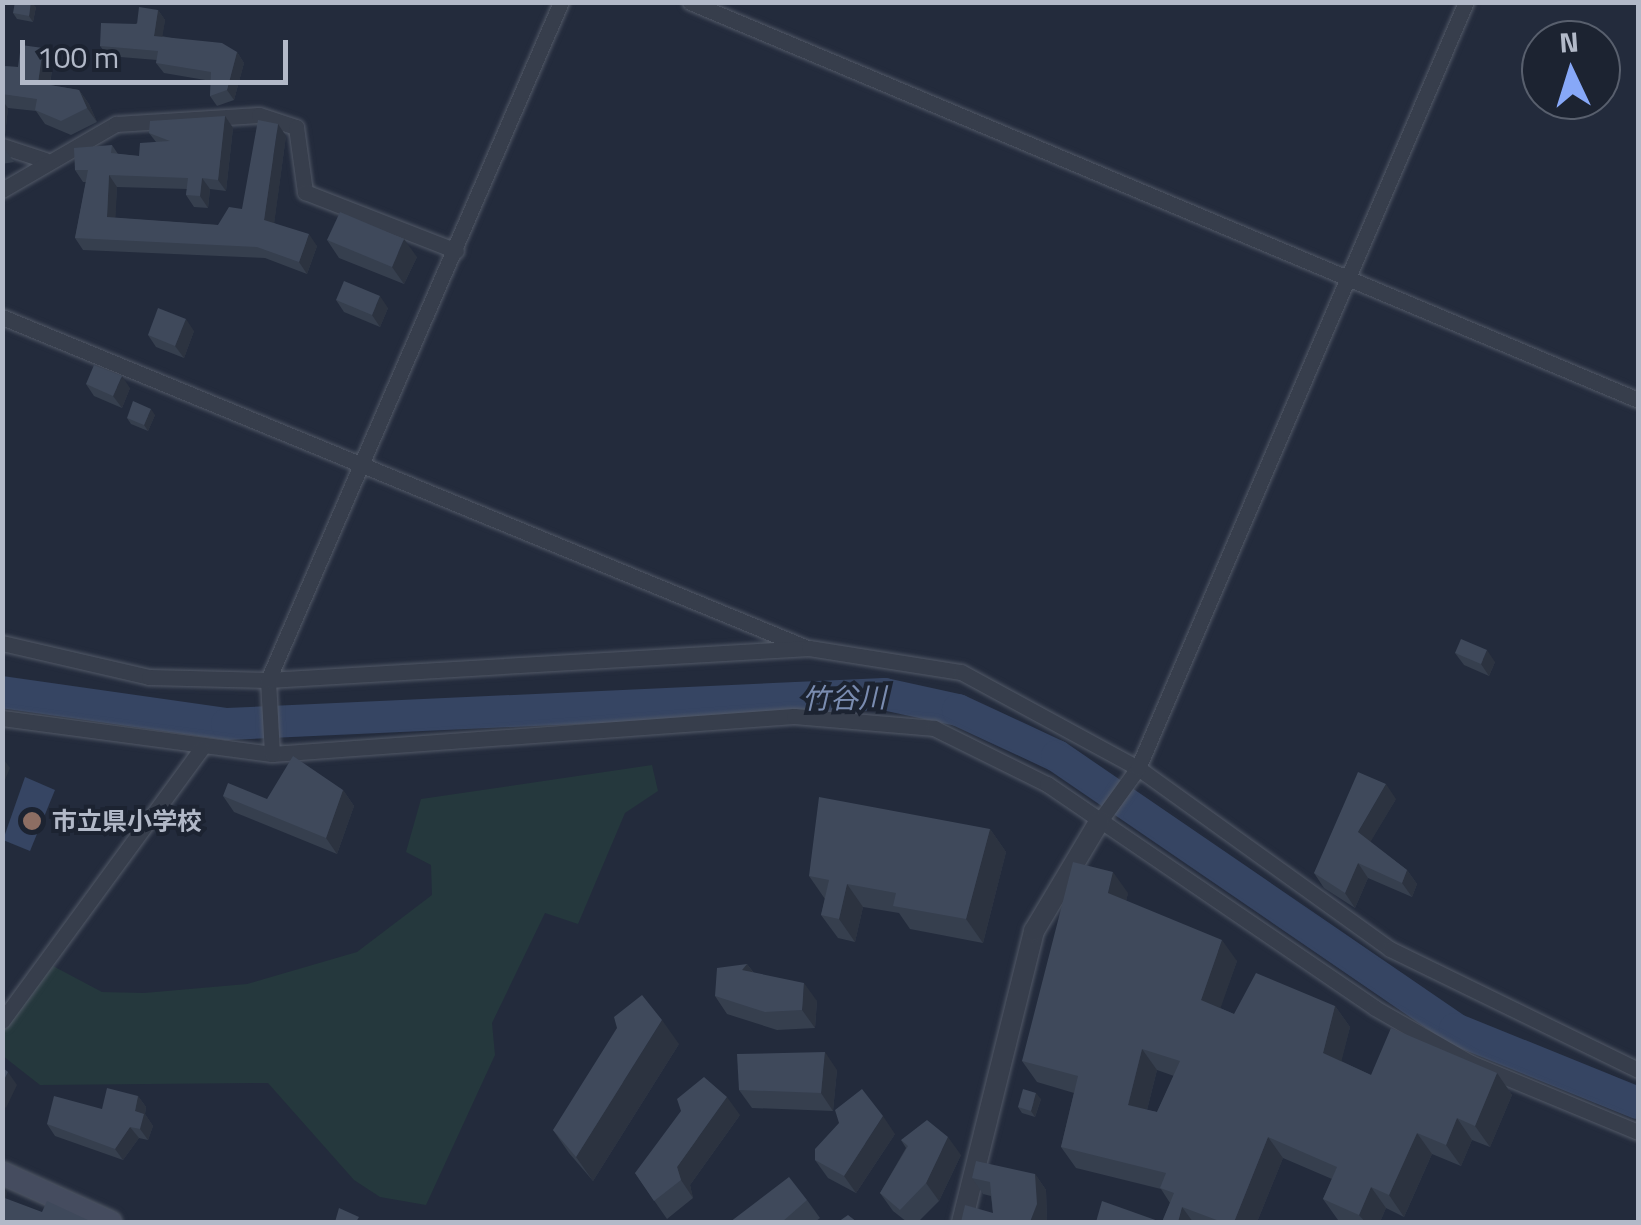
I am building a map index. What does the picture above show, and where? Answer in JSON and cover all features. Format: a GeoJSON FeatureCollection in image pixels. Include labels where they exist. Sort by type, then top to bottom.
{"type":"FeatureCollection","features":[{"type":"Feature","properties":{"kind":"main road"},"geometry":{"type":"LineString","coordinates":[[2,1173],[110,1222]]}},
{"type":"Feature","properties":{"kind":"street"},"geometry":{"type":"LineString","coordinates":[[272,748],[268,680],[562,2]]}},
{"type":"Feature","properties":{"kind":"street"},"geometry":{"type":"LineString","coordinates":[[690,2],[1638,400]]}},
{"type":"Feature","properties":{"kind":"street"},"geometry":{"type":"LineString","coordinates":[[962,1222],[1034,930],[1102,818],[1135,773],[1466,2]]}},
{"type":"Feature","properties":{"kind":"street"},"geometry":{"type":"LineString","coordinates":[[2,190],[45,160],[133,119],[288,120],[305,192],[456,252]]}},
{"type":"Feature","properties":{"kind":"street"},"geometry":{"type":"LineString","coordinates":[[2,146],[45,160]]}},
{"type":"Feature","properties":{"kind":"street"},"geometry":{"type":"LineString","coordinates":[[2,317],[362,468],[809,648]]}},
{"type":"Feature","properties":{"kind":"street"},"geometry":{"type":"LineString","coordinates":[[2,643],[149,676],[268,680],[809,648],[962,672],[1135,773],[1390,949],[1638,1070]]}},
{"type":"Feature","properties":{"kind":"street"},"geometry":{"type":"LineString","coordinates":[[2,718],[201,749],[874,718],[981,746],[1102,818],[1375,1008],[1470,1062],[1638,1132]]}},
{"type":"Feature","properties":{"kind":"street"},"geometry":{"type":"LineString","coordinates":[[2,1022],[201,749]]}},
{"type":"Feature","properties":{"kind":"green space"},"geometry":{"type":"Polygon","coordinates":[[[652,765],[658,791],[625,813],[578,924],[545,913],[492,1023],[495,1055],[426,1205],[380,1197],[354,1180],[268,1083],[40,1085],[3,1056],[2,1031],[53,966],[102,992],[144,993],[247,984],[357,952],[432,895],[431,865],[406,852],[421,799],[652,765]]]}},
{"type":"Feature","properties":{"kind":"water"},"geometry":{"type":"Polygon","coordinates":[[[25,777],[55,790],[30,851],[3,840],[25,777]]]}},
{"type":"Feature","properties":{"kind":"building"},"geometry":{"type":"Polygon","coordinates":[[[15,2],[31,2],[29,16],[13,13],[15,2]]]}},
{"type":"Feature","properties":{"kind":"building"},"geometry":{"type":"Polygon","coordinates":[[[139,7],[158,10],[154,36],[222,43],[237,52],[227,90],[210,96],[211,72],[156,63],[158,51],[100,46],[101,23],[137,24],[139,7]]]}},
{"type":"Feature","properties":{"kind":"building"},"geometry":{"type":"Polygon","coordinates":[[[21,45],[43,48],[38,83],[79,90],[87,108],[61,121],[35,110],[37,99],[2,94],[2,66],[18,67],[21,45]]]}},
{"type":"Feature","properties":{"kind":"building"},"geometry":{"type":"Polygon","coordinates":[[[225,116],[218,180],[202,178],[200,196],[186,195],[188,178],[109,175],[107,217],[218,225],[229,207],[242,209],[258,120],[278,124],[264,220],[309,234],[299,262],[257,247],[75,238],[88,170],[75,170],[74,148],[112,145],[111,153],[139,156],[140,143],[170,141],[149,133],[150,121],[225,116]]]}},
{"type":"Feature","properties":{"kind":"building"},"geometry":{"type":"Polygon","coordinates":[[[340,212],[404,239],[392,267],[327,240],[340,212]]]}},
{"type":"Feature","properties":{"kind":"building"},"geometry":{"type":"Polygon","coordinates":[[[344,281],[380,296],[372,315],[336,300],[344,281]]]}},
{"type":"Feature","properties":{"kind":"building"},"geometry":{"type":"Polygon","coordinates":[[[158,308],[186,319],[175,346],[148,335],[158,308]]]}},
{"type":"Feature","properties":{"kind":"building"},"geometry":{"type":"Polygon","coordinates":[[[94,365],[122,376],[113,396],[86,384],[94,365]]]}},
{"type":"Feature","properties":{"kind":"building"},"geometry":{"type":"Polygon","coordinates":[[[133,401],[151,409],[144,425],[127,418],[133,401]]]}},
{"type":"Feature","properties":{"kind":"building"},"geometry":{"type":"Polygon","coordinates":[[[1461,639],[1487,650],[1481,664],[1455,653],[1461,639]]]}},
{"type":"Feature","properties":{"kind":"building"},"geometry":{"type":"Polygon","coordinates":[[[293,756],[343,790],[326,838],[223,796],[228,783],[267,799],[293,756]]]}},
{"type":"Feature","properties":{"kind":"building"},"geometry":{"type":"Polygon","coordinates":[[[1358,772],[1386,784],[1358,832],[1407,870],[1402,883],[1358,863],[1345,893],[1314,873],[1358,772]]]}},
{"type":"Feature","properties":{"kind":"building"},"geometry":{"type":"Polygon","coordinates":[[[819,797],[990,829],[966,919],[893,906],[896,893],[847,884],[839,919],[821,915],[829,880],[809,876],[819,797]]]}},
{"type":"Feature","properties":{"kind":"building"},"geometry":{"type":"Polygon","coordinates":[[[1073,862],[1113,872],[1108,893],[1222,940],[1201,1000],[1234,1014],[1256,973],[1335,1006],[1323,1053],[1371,1075],[1391,1028],[1497,1073],[1475,1126],[1457,1118],[1446,1145],[1417,1133],[1389,1195],[1371,1187],[1359,1215],[1323,1199],[1337,1167],[1268,1137],[1234,1222],[1222,1222],[1182,1207],[1178,1222],[1162,1222],[1174,1193],[1160,1188],[1166,1173],[1061,1147],[1078,1076],[1022,1061],[1073,862]],[[1142,1049],[1128,1105],[1157,1112],[1180,1061],[1142,1049]]]}},
{"type":"Feature","properties":{"kind":"building"},"geometry":{"type":"Polygon","coordinates":[[[747,964],[742,970],[804,983],[802,1010],[765,1012],[715,996],[717,968],[747,964]]]}},
{"type":"Feature","properties":{"kind":"building"},"geometry":{"type":"Polygon","coordinates":[[[642,995],[662,1020],[576,1157],[553,1130],[617,1028],[614,1017],[642,995]]]}},
{"type":"Feature","properties":{"kind":"building"},"geometry":{"type":"Polygon","coordinates":[[[825,1052],[821,1093],[739,1090],[737,1054],[825,1052]]]}},
{"type":"Feature","properties":{"kind":"building"},"geometry":{"type":"Polygon","coordinates":[[[704,1077],[727,1097],[677,1167],[681,1180],[654,1201],[635,1173],[681,1111],[677,1099],[704,1077]]]}},
{"type":"Feature","properties":{"kind":"building"},"geometry":{"type":"Polygon","coordinates":[[[107,1088],[138,1096],[135,1111],[144,1114],[140,1129],[130,1127],[115,1149],[47,1124],[54,1096],[102,1109],[107,1088]]]}},
{"type":"Feature","properties":{"kind":"building"},"geometry":{"type":"Polygon","coordinates":[[[862,1089],[883,1116],[844,1176],[815,1160],[815,1149],[839,1123],[835,1110],[862,1089]]]}},
{"type":"Feature","properties":{"kind":"building"},"geometry":{"type":"Polygon","coordinates":[[[1023,1089],[1036,1093],[1031,1111],[1018,1107],[1023,1089]]]}},
{"type":"Feature","properties":{"kind":"building"},"geometry":{"type":"Polygon","coordinates":[[[927,1120],[948,1137],[926,1183],[900,1210],[880,1193],[908,1146],[901,1140],[927,1120]]]}},
{"type":"Feature","properties":{"kind":"building"},"geometry":{"type":"Polygon","coordinates":[[[976,1161],[1035,1174],[1037,1204],[1030,1222],[961,1222],[965,1205],[993,1213],[990,1182],[972,1178],[976,1161]]]}},
{"type":"Feature","properties":{"kind":"building"},"geometry":{"type":"Polygon","coordinates":[[[789,1177],[807,1200],[782,1222],[730,1222],[789,1177]]]}},
{"type":"Feature","properties":{"kind":"building"},"geometry":{"type":"Polygon","coordinates":[[[2,1197],[42,1212],[47,1201],[92,1222],[2,1222],[2,1197]]]}},
{"type":"Feature","properties":{"kind":"building"},"geometry":{"type":"Polygon","coordinates":[[[1102,1201],[1161,1222],[1096,1222],[1102,1201]]]}},
{"type":"Feature","properties":{"kind":"building"},"geometry":{"type":"Polygon","coordinates":[[[339,1208],[359,1217],[356,1222],[335,1222],[339,1208]]]}},
{"type":"Feature","properties":{"kind":"building"},"geometry":{"type":"Polygon","coordinates":[[[848,1215],[857,1222],[838,1222],[848,1215]]]}},
{"type":"Feature","properties":{"kind":"waterway","name":"竹谷川"},"geometry":{"type":"LineString","coordinates":[[2,692],[227,724],[884,694],[958,710],[1057,756],[1455,1029],[1638,1103]]}},
{"type":"Feature","properties":{"kind":"place","name":"市立県小学校"},"geometry":{"type":"Point","coordinates":[32,821]}}]}
